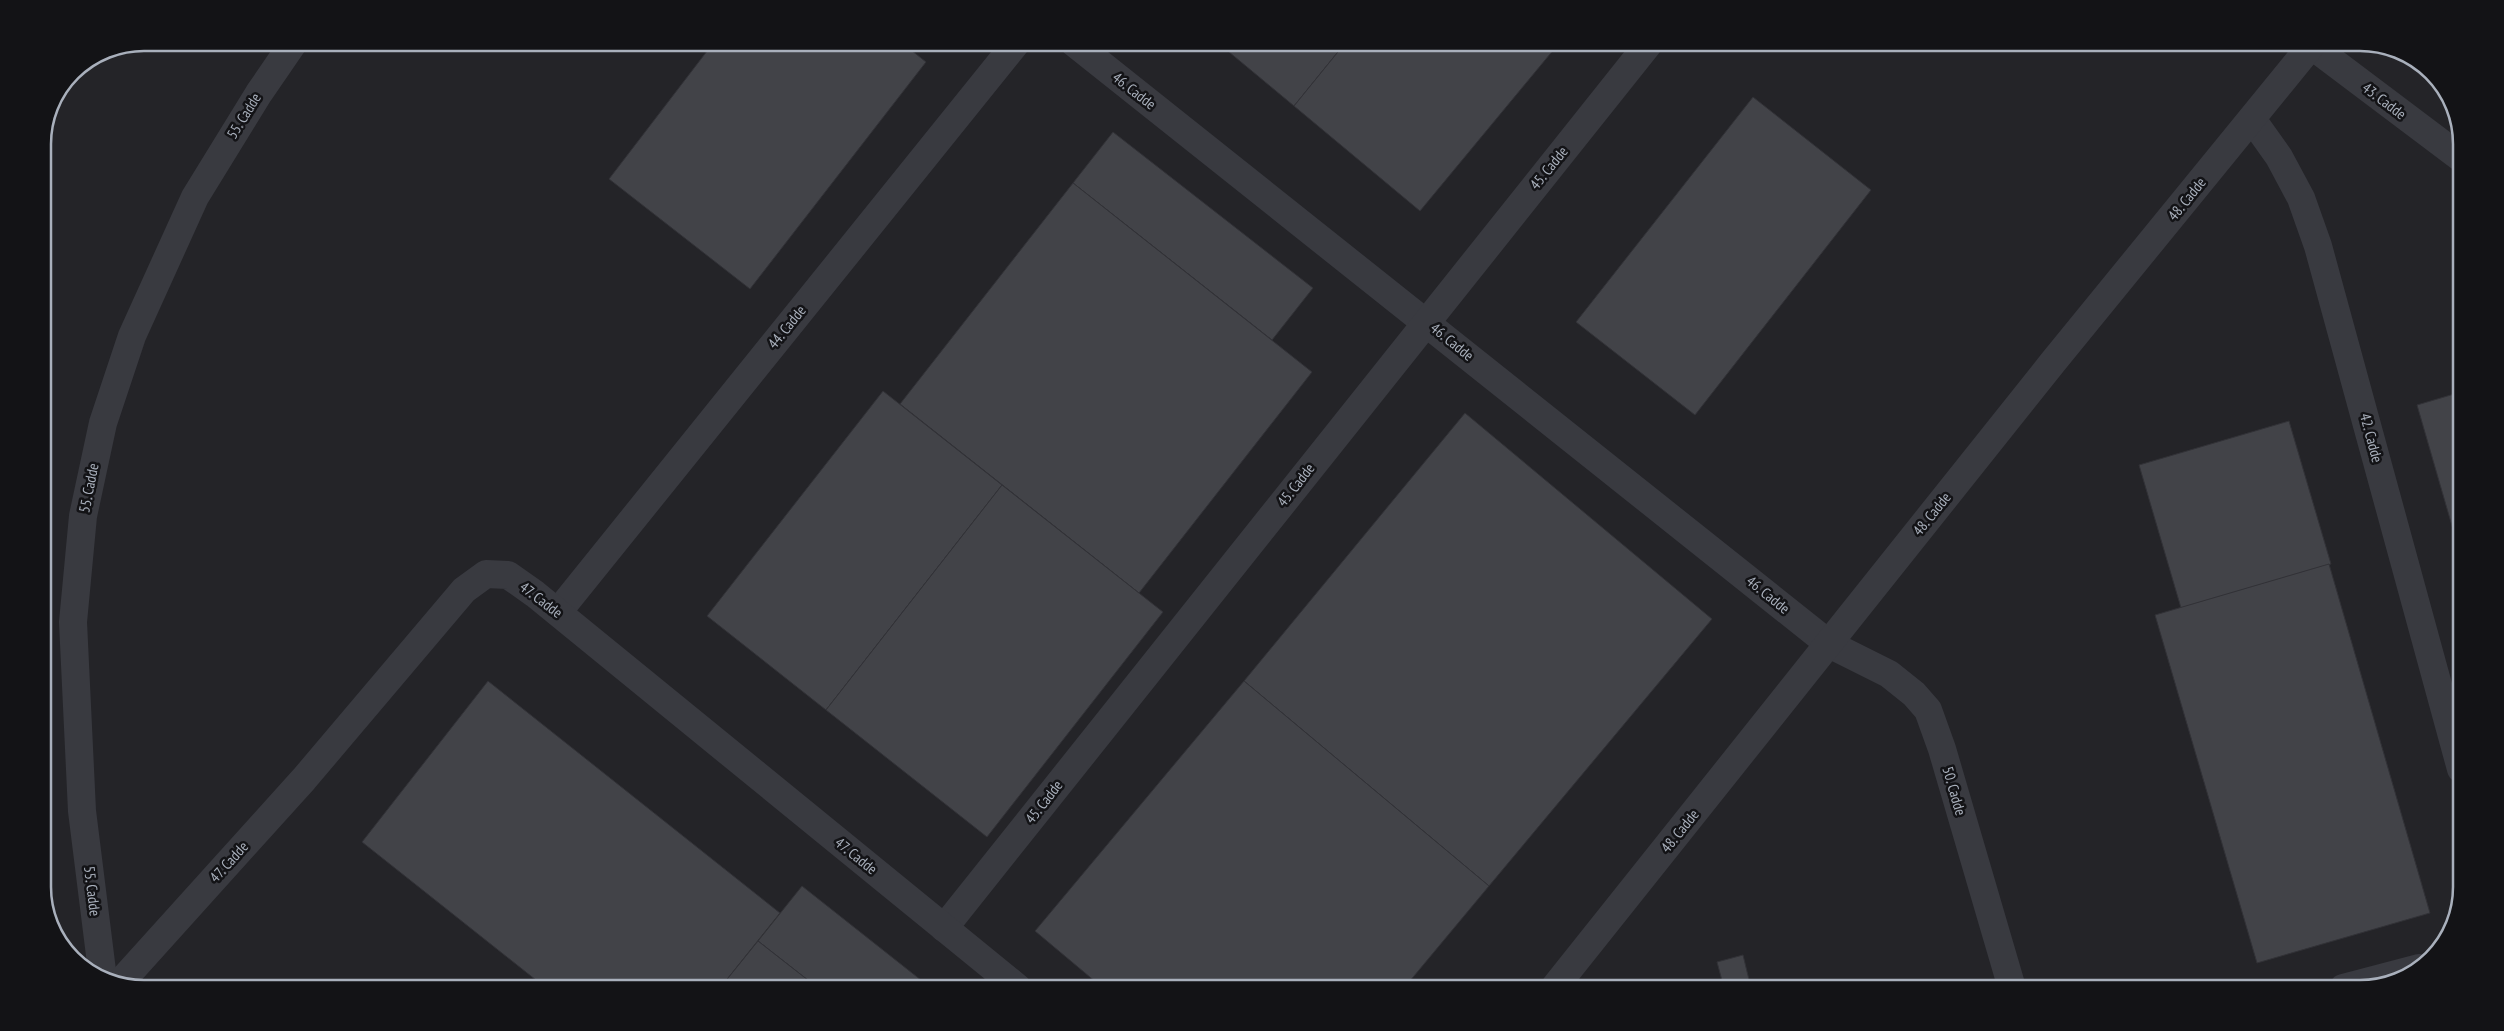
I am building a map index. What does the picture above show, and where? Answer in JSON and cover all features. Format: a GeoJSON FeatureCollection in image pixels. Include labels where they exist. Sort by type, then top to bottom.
{"type":"FeatureCollection","features":[{"type":"Feature","properties":{"kind":"street","name":"55. Cadde"},"geometry":{"type":"LineString","coordinates":[[102,969],[82,811],[73,622],[85,506],[103,423],[132,336],[195,197],[259,93],[288,51]]}},
{"type":"Feature","properties":{"kind":"street","name":"44. Cadde"},"geometry":{"type":"LineString","coordinates":[[558,612],[1010,51]]}},
{"type":"Feature","properties":{"kind":"street","name":"46. Cadde"},"geometry":{"type":"LineString","coordinates":[[1084,51],[1829,644]]}},
{"type":"Feature","properties":{"kind":"street","name":"45. Cadde"},"geometry":{"type":"LineString","coordinates":[[944,928],[1643,51]]}},
{"type":"Feature","properties":{"kind":"street","name":"48. Cadde"},"geometry":{"type":"LineString","coordinates":[[1560,980],[2053,362],[2305,51]]}},
{"type":"Feature","properties":{"kind":"street","name":"43. Cadde"},"geometry":{"type":"LineString","coordinates":[[2320,51],[2453,152]]}},
{"type":"Feature","properties":{"kind":"street","name":"42. Cadde"},"geometry":{"type":"LineString","coordinates":[[2252,119],[2279,156],[2301,198],[2318,246],[2453,736]]}},
{"type":"Feature","properties":{"kind":"street","name":"47. Cadde"},"geometry":{"type":"LineString","coordinates":[[125,978],[304,779],[464,590],[486,574],[508,575],[558,612],[1008,980]]}},
{"type":"Feature","properties":{"kind":"street","name":"50. Cadde"},"geometry":{"type":"LineString","coordinates":[[1829,644],[1890,674],[1914,694],[1928,710],[1942,749],[2010,980]]}},
{"type":"Feature","properties":{"kind":"shaded area"},"geometry":{"type":"Polygon","coordinates":[[[138,51],[2366,51],[2395,58],[2416,70],[2434,88],[2448,114],[2453,138],[2453,893],[2448,917],[2434,943],[2416,961],[2384,977],[2360,980],[144,980],[114,975],[88,961],[70,943],[56,917],[51,893],[51,138],[58,109],[78,78],[109,58],[138,51]]]}},
{"type":"Feature","properties":{"kind":"building"},"geometry":{"type":"Polygon","coordinates":[[[707,51],[912,51],[926,62],[750,289],[609,179],[707,51]]]}},
{"type":"Feature","properties":{"kind":"building"},"geometry":{"type":"Polygon","coordinates":[[[1228,51],[1339,51],[1294,106],[1228,51]]]}},
{"type":"Feature","properties":{"kind":"building"},"geometry":{"type":"Polygon","coordinates":[[[1339,51],[1553,51],[1420,211],[1294,106],[1339,51]]]}},
{"type":"Feature","properties":{"kind":"building"},"geometry":{"type":"Polygon","coordinates":[[[1753,97],[1871,190],[1695,415],[1576,322],[1753,97]]]}},
{"type":"Feature","properties":{"kind":"building"},"geometry":{"type":"Polygon","coordinates":[[[1113,132],[1313,288],[1272,340],[1073,183],[1113,132]]]}},
{"type":"Feature","properties":{"kind":"building"},"geometry":{"type":"Polygon","coordinates":[[[1073,183],[1312,372],[1139,593],[900,404],[1073,183]]]}},
{"type":"Feature","properties":{"kind":"building"},"geometry":{"type":"Polygon","coordinates":[[[883,391],[1002,485],[826,710],[707,616],[883,391]]]}},
{"type":"Feature","properties":{"kind":"building"},"geometry":{"type":"Polygon","coordinates":[[[2453,394],[2453,529],[2417,405],[2453,394]]]}},
{"type":"Feature","properties":{"kind":"building"},"geometry":{"type":"Polygon","coordinates":[[[1465,413],[1712,619],[1489,886],[1244,681],[1465,413]]]}},
{"type":"Feature","properties":{"kind":"building"},"geometry":{"type":"Polygon","coordinates":[[[2289,421],[2331,564],[2181,608],[2139,465],[2289,421]]]}},
{"type":"Feature","properties":{"kind":"building"},"geometry":{"type":"Polygon","coordinates":[[[1002,485],[1163,612],[987,837],[826,710],[1002,485]]]}},
{"type":"Feature","properties":{"kind":"building"},"geometry":{"type":"Polygon","coordinates":[[[2329,564],[2430,913],[2257,963],[2155,615],[2329,564]]]}},
{"type":"Feature","properties":{"kind":"building"},"geometry":{"type":"Polygon","coordinates":[[[488,681],[780,913],[726,980],[536,980],[362,842],[488,681]]]}},
{"type":"Feature","properties":{"kind":"building"},"geometry":{"type":"Polygon","coordinates":[[[1244,681],[1489,886],[1411,980],[1093,980],[1035,931],[1244,681]]]}},
{"type":"Feature","properties":{"kind":"building"},"geometry":{"type":"Polygon","coordinates":[[[802,886],[921,980],[808,980],[758,941],[802,886]]]}},
{"type":"Feature","properties":{"kind":"building"},"geometry":{"type":"Polygon","coordinates":[[[758,941],[808,980],[726,980],[758,941]]]}},
{"type":"Feature","properties":{"kind":"building"},"geometry":{"type":"Polygon","coordinates":[[[1743,955],[1749,980],[1722,980],[1717,962],[1743,955]]]}}]}
